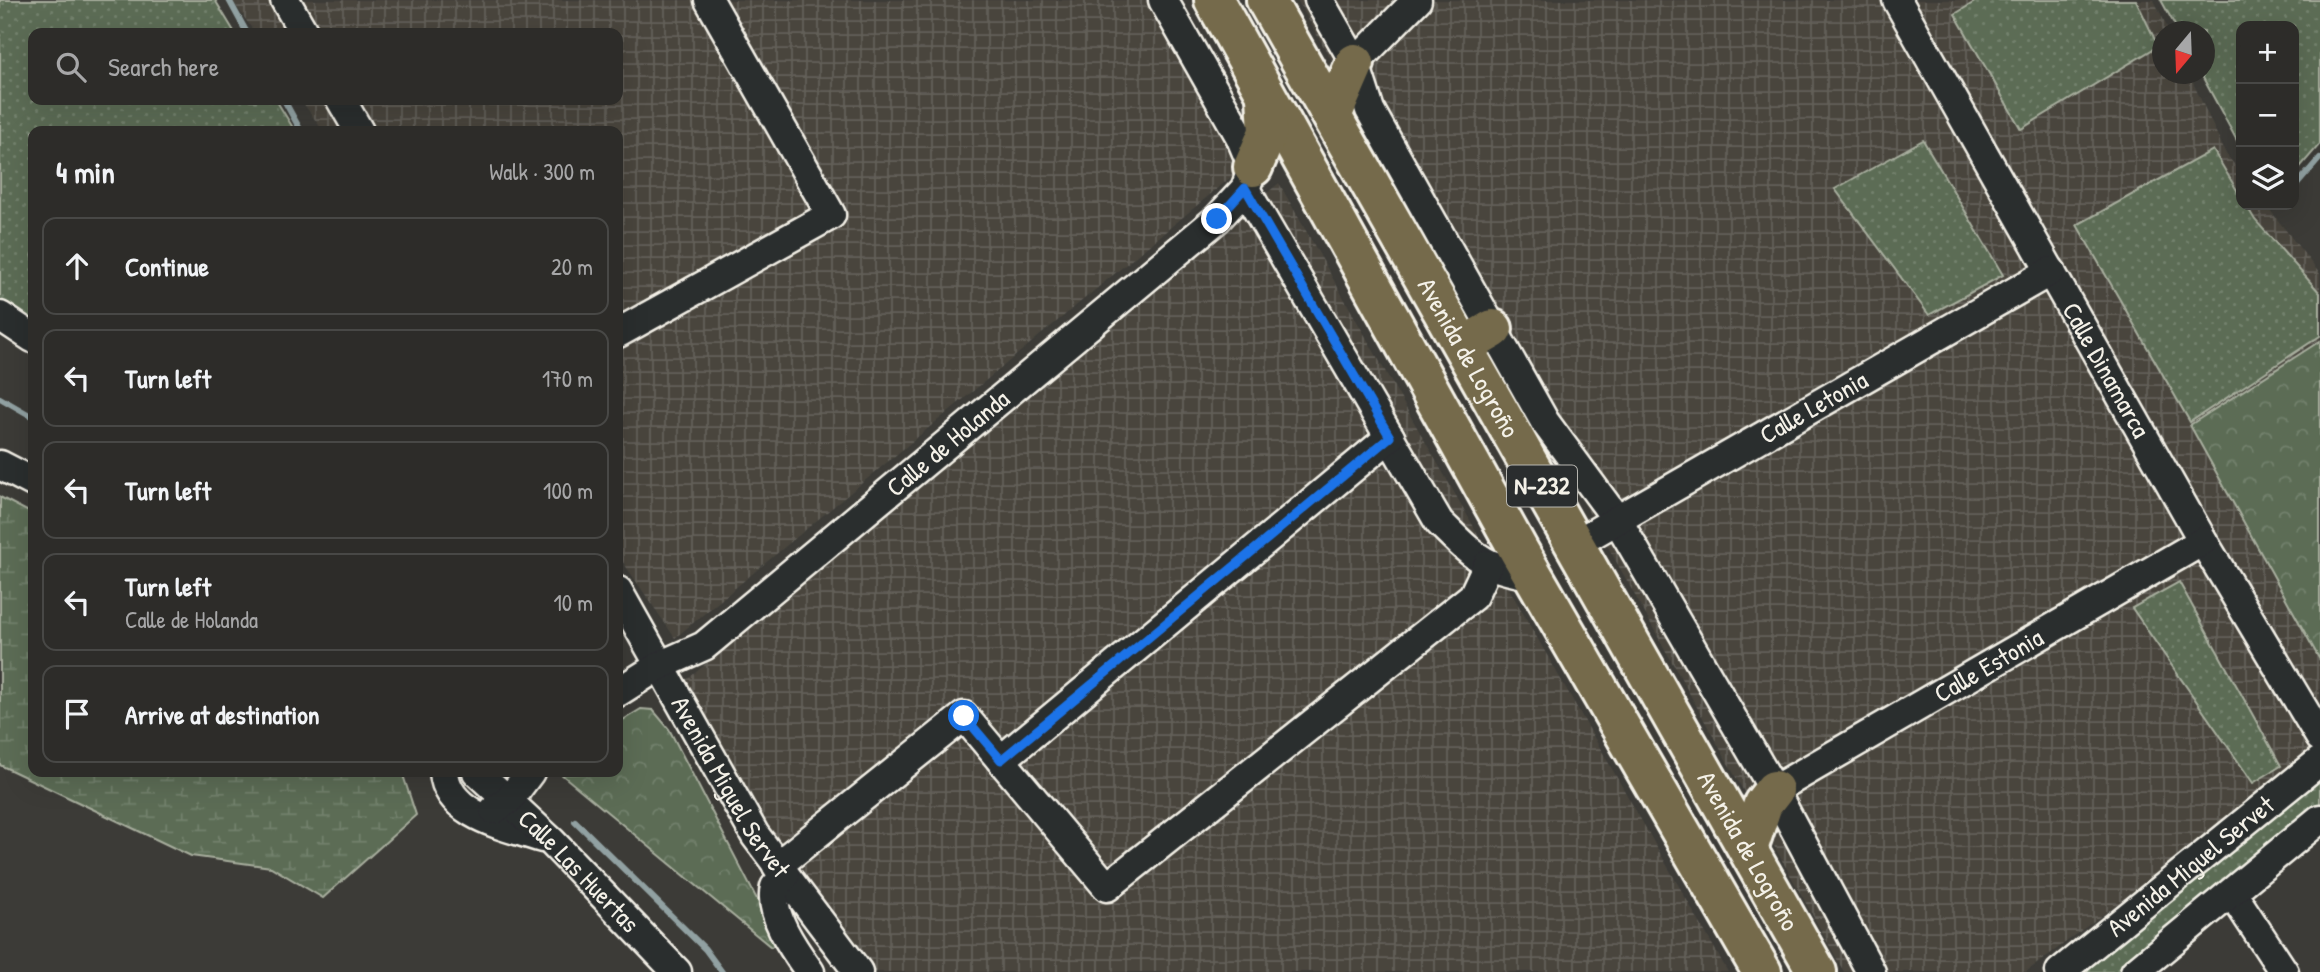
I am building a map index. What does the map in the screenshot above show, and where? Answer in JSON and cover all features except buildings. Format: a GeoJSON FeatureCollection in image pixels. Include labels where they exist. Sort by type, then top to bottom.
{"type":"FeatureCollection","features":[{"type":"Feature","properties":{"kind":"highway","name":"Avenida de Logroño"},"geometry":{"type":"LineString","coordinates":[[1214,0],[1534,575],[1762,972]]}},
{"type":"Feature","properties":{"kind":"highway","name":"Avenida de Logroño"},"geometry":{"type":"LineString","coordinates":[[1266,0],[1332,116],[1478,338],[1575,544],[1817,972]]}},
{"type":"Feature","properties":{"kind":"highway"},"geometry":{"type":"LineString","coordinates":[[1311,79],[1355,63]]}},
{"type":"Feature","properties":{"kind":"highway"},"geometry":{"type":"LineString","coordinates":[[1332,116],[1355,63]]}},
{"type":"Feature","properties":{"kind":"highway"},"geometry":{"type":"LineString","coordinates":[[1249,178],[1268,132],[1266,96]]}},
{"type":"Feature","properties":{"kind":"highway"},"geometry":{"type":"LineString","coordinates":[[1711,783],[1774,790]]}},
{"type":"Feature","properties":{"kind":"highway"},"geometry":{"type":"LineString","coordinates":[[1748,849],[1763,804],[1774,790]]}},
{"type":"Feature","properties":{"kind":"street"},"geometry":{"type":"LineString","coordinates":[[285,0],[301,28]]}},
{"type":"Feature","properties":{"kind":"street"},"geometry":{"type":"LineString","coordinates":[[623,330],[831,215],[709,0]]}},
{"type":"Feature","properties":{"kind":"street"},"geometry":{"type":"LineString","coordinates":[[1163,0],[1240,136],[1249,178],[1439,522],[1497,570],[1534,575]]}},
{"type":"Feature","properties":{"kind":"street"},"geometry":{"type":"LineString","coordinates":[[1319,0],[1355,63],[1370,110],[1478,338],[1545,422],[1618,521],[1774,790],[1871,972]]}},
{"type":"Feature","properties":{"kind":"street"},"geometry":{"type":"LineString","coordinates":[[1355,63],[1417,0]]}},
{"type":"Feature","properties":{"kind":"street","name":"Calle Dinamarca"},"geometry":{"type":"LineString","coordinates":[[1897,0],[2203,541],[2320,737]]}},
{"type":"Feature","properties":{"kind":"street"},"geometry":{"type":"LineString","coordinates":[[344,105],[356,126]]}},
{"type":"Feature","properties":{"kind":"street","name":"Calle de Holanda"},"geometry":{"type":"LineString","coordinates":[[623,689],[659,666],[704,646],[1217,219],[1249,178]]}},
{"type":"Feature","properties":{"kind":"street","name":"Calle Letonia"},"geometry":{"type":"LineString","coordinates":[[1575,544],[2051,271]]}},
{"type":"Feature","properties":{"kind":"street"},"geometry":{"type":"LineString","coordinates":[[0,316],[28,335]]}},
{"type":"Feature","properties":{"kind":"street"},"geometry":{"type":"LineString","coordinates":[[1001,760],[1390,437]]}},
{"type":"Feature","properties":{"kind":"street"},"geometry":{"type":"LineString","coordinates":[[0,465],[28,479]]}},
{"type":"Feature","properties":{"kind":"street","name":"Calle Estonia"},"geometry":{"type":"LineString","coordinates":[[1774,790],[2203,541]]}},
{"type":"Feature","properties":{"kind":"street"},"geometry":{"type":"LineString","coordinates":[[810,972],[798,956],[774,905],[775,887],[781,871],[964,716],[1107,887],[1473,596],[1488,564]]}},
{"type":"Feature","properties":{"kind":"street","name":"Avenida Miguel Servet"},"geometry":{"type":"LineString","coordinates":[[623,600],[755,835],[858,972]]}},
{"type":"Feature","properties":{"kind":"street","name":"Avenida Miguel Servet"},"geometry":{"type":"LineString","coordinates":[[2060,972],[2320,761]]}},
{"type":"Feature","properties":{"kind":"street"},"geometry":{"type":"LineString","coordinates":[[445,777],[454,800],[474,814],[551,842]]}},
{"type":"Feature","properties":{"kind":"street","name":"Calle Las Huertas"},"geometry":{"type":"LineString","coordinates":[[483,777],[551,842],[677,972]]}},
{"type":"Feature","properties":{"kind":"street"},"geometry":{"type":"LineString","coordinates":[[474,814],[496,809],[509,800],[527,777]]}},
{"type":"Feature","properties":{"kind":"street"},"geometry":{"type":"LineString","coordinates":[[532,777],[551,842]]}},
{"type":"Feature","properties":{"kind":"street","name":"Avenida Miguel Servet"},"geometry":{"type":"LineString","coordinates":[[2135,972],[2320,820]]}},
{"type":"Feature","properties":{"kind":"street"},"geometry":{"type":"LineString","coordinates":[[2232,893],[2284,972]]}},
{"type":"Feature","properties":{"kind":"shaded area"},"geometry":{"type":"Polygon","coordinates":[[[232,0],[1146,0],[1241,169],[675,638],[623,562],[623,126],[319,126],[305,105],[623,105],[623,28],[252,28],[232,0]]]}},
{"type":"Feature","properties":{"kind":"shaded area"},"geometry":{"type":"Polygon","coordinates":[[[1297,0],[2154,0],[2164,21],[2152,21],[2152,84],[2194,84],[2226,154],[2236,167],[2236,210],[2270,210],[2320,274],[2320,341],[2190,425],[2320,660],[2320,752],[2026,972],[1844,972],[1532,410],[1297,0]]]}},
{"type":"Feature","properties":{"kind":"shaded area"},"geometry":{"type":"Polygon","coordinates":[[[1279,183],[1728,972],[872,972],[796,872],[683,683],[1279,183]]]}},
{"type":"Feature","properties":{"kind":"green space"},"geometry":{"type":"Polygon","coordinates":[[[0,0],[215,0],[232,28],[28,28],[28,105],[279,105],[292,126],[28,126],[28,326],[0,307],[0,0]]]}},
{"type":"Feature","properties":{"kind":"green space"},"geometry":{"type":"Polygon","coordinates":[[[1978,0],[2136,0],[2152,33],[2152,50],[2021,129],[1955,14],[1978,0]]]}},
{"type":"Feature","properties":{"kind":"green space"},"geometry":{"type":"Polygon","coordinates":[[[2161,0],[2320,0],[2320,144],[2299,168],[2299,21],[2236,21],[2236,139],[2206,84],[2215,84],[2215,21],[2173,21],[2161,0]]]}},
{"type":"Feature","properties":{"kind":"green space"},"geometry":{"type":"Polygon","coordinates":[[[1923,140],[2003,275],[1929,315],[1835,189],[1923,140]]]}},
{"type":"Feature","properties":{"kind":"green space"},"geometry":{"type":"Polygon","coordinates":[[[2213,150],[2236,189],[2236,210],[2249,210],[2320,293],[2320,336],[2190,422],[2077,225],[2213,150]]]}},
{"type":"Feature","properties":{"kind":"green space"},"geometry":{"type":"Polygon","coordinates":[[[2320,341],[2320,660],[2190,425],[2320,341]]]}},
{"type":"Feature","properties":{"kind":"green space"},"geometry":{"type":"Polygon","coordinates":[[[0,497],[28,511],[28,777],[404,777],[416,815],[323,898],[271,867],[191,856],[0,765],[0,497]]]}},
{"type":"Feature","properties":{"kind":"green space"},"geometry":{"type":"Polygon","coordinates":[[[2179,582],[2281,766],[2253,783],[2132,608],[2179,582]]]}},
{"type":"Feature","properties":{"kind":"green space"},"geometry":{"type":"Polygon","coordinates":[[[641,709],[653,710],[669,729],[779,942],[771,947],[565,777],[623,777],[623,720],[641,709]]]}},
{"type":"Feature","properties":{"kind":"green space"},"geometry":{"type":"Polygon","coordinates":[[[2320,780],[2320,808],[2121,972],[2082,972],[2320,780]]]}},
{"type":"Feature","properties":{"kind":"waterway"},"geometry":{"type":"LineString","coordinates":[[229,0],[244,28]]}},
{"type":"Feature","properties":{"kind":"waterway"},"geometry":{"type":"LineString","coordinates":[[287,105],[298,126]]}},
{"type":"Feature","properties":{"kind":"waterway"},"geometry":{"type":"LineString","coordinates":[[2299,182],[2320,158]]}},
{"type":"Feature","properties":{"kind":"waterway"},"geometry":{"type":"LineString","coordinates":[[0,398],[28,414]]}},
{"type":"Feature","properties":{"kind":"waterway"},"geometry":{"type":"LineString","coordinates":[[575,821],[705,949],[722,972]]}},
{"type":"Feature","properties":{"kind":"route"},"geometry":{"type":"LineString","coordinates":[[964,716],[1001,760],[1390,437],[1245,188],[1217,219]]}}]}
